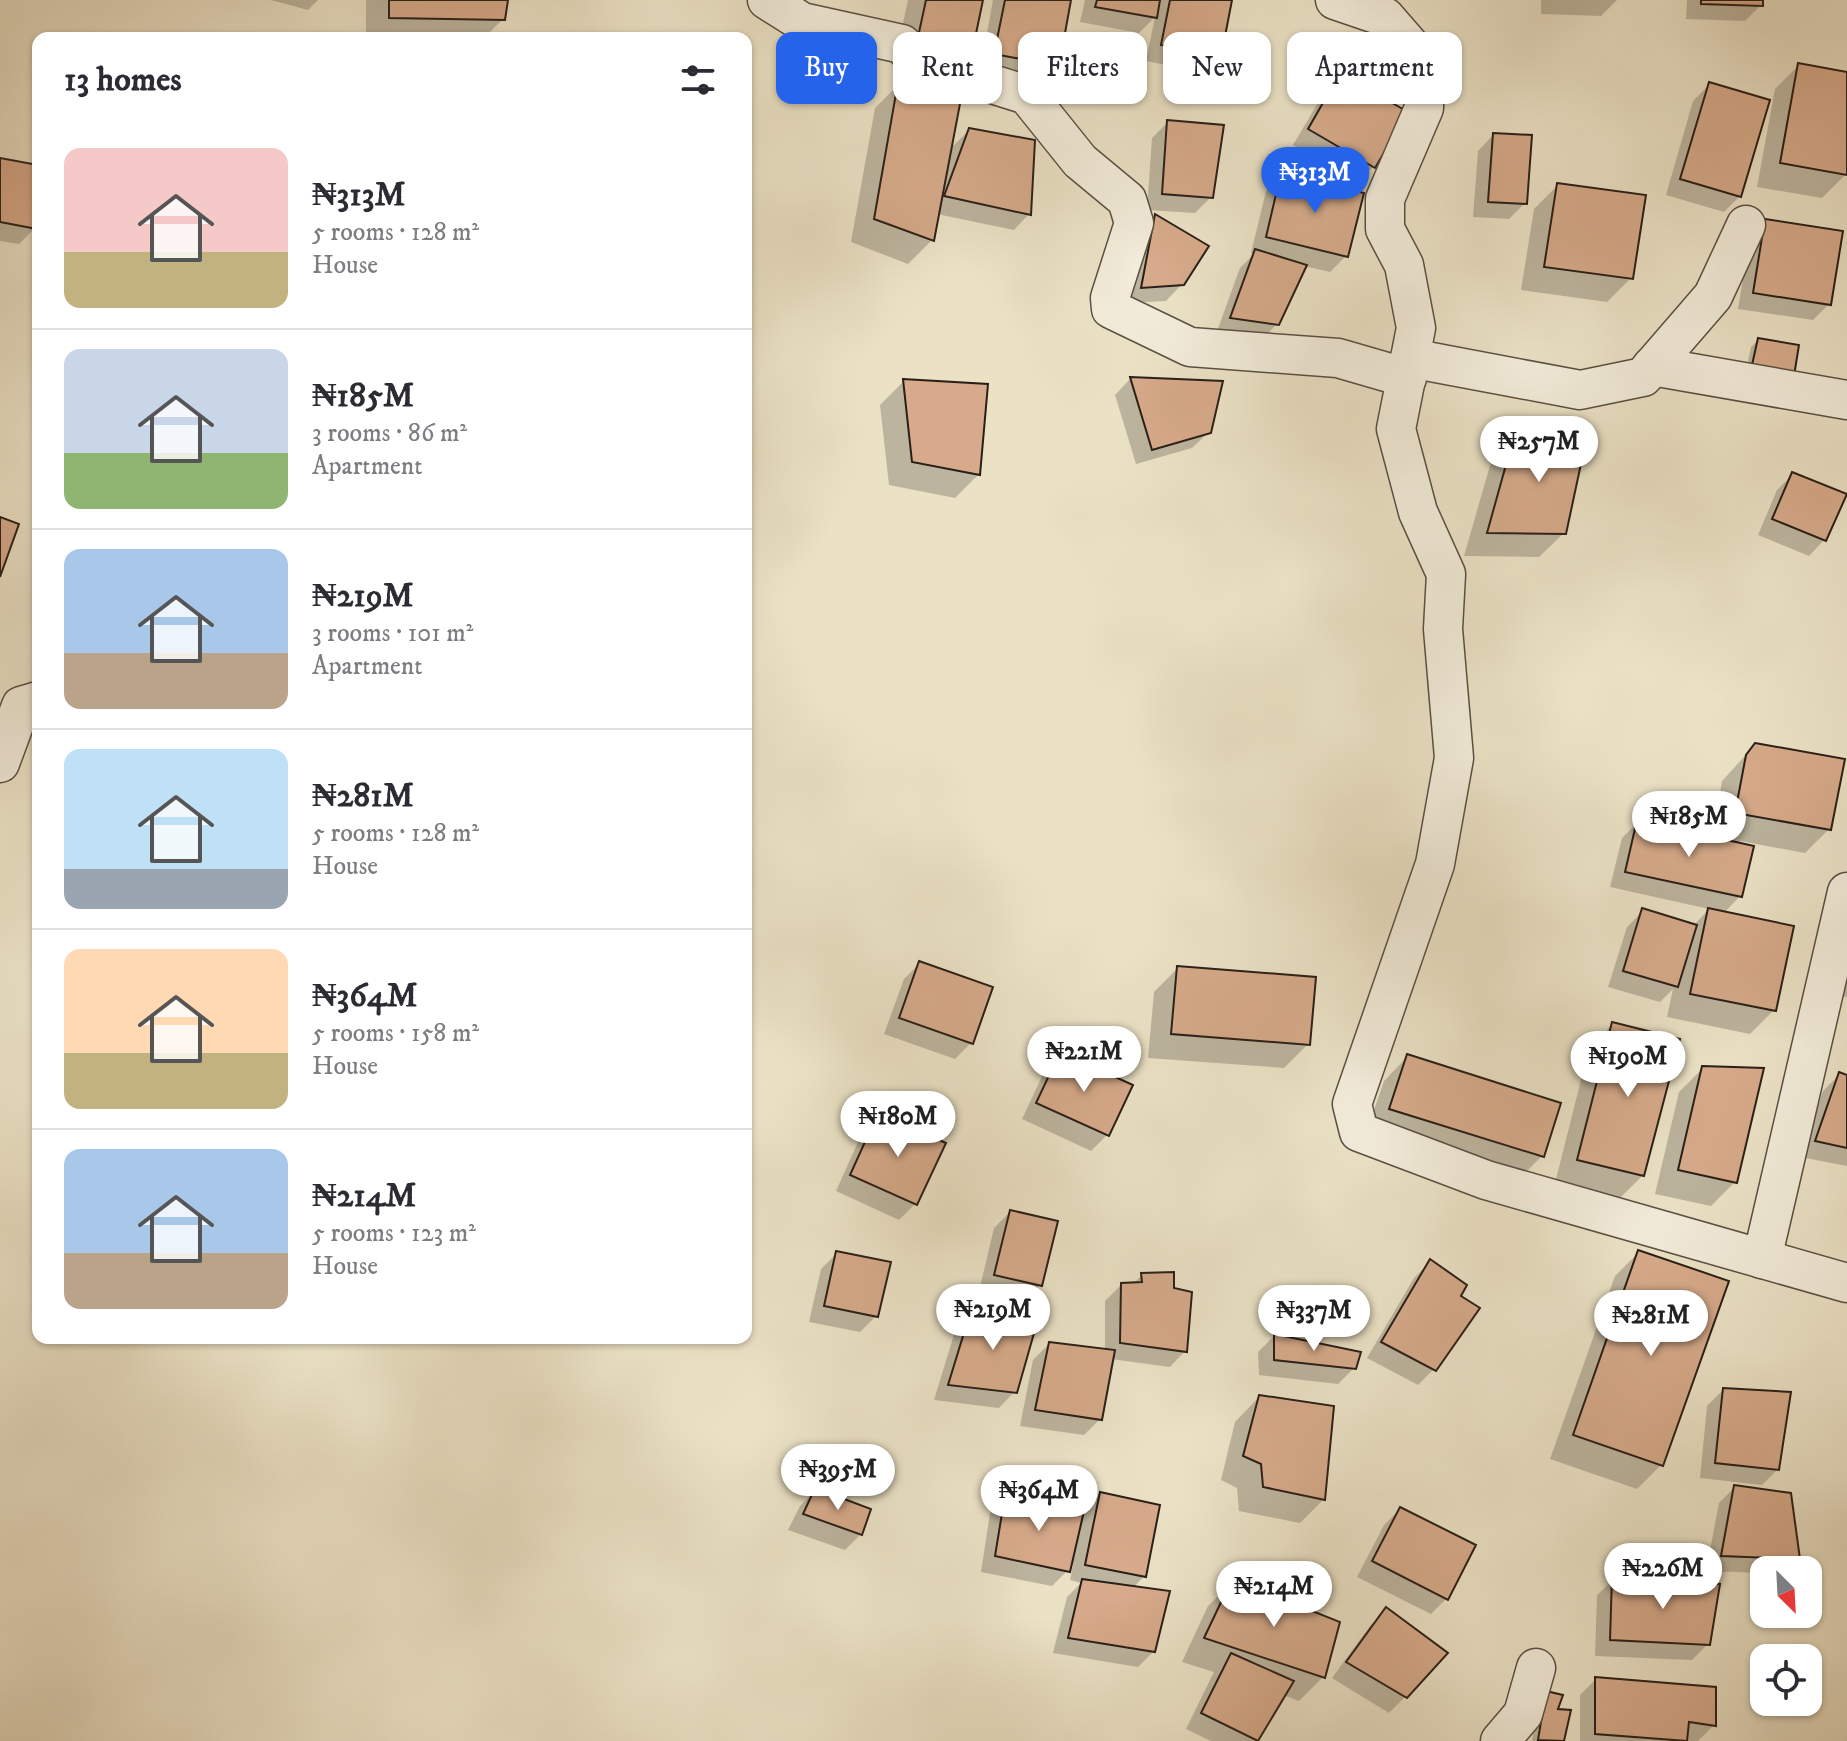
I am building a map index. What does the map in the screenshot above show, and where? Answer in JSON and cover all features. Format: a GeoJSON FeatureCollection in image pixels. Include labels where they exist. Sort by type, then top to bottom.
{"type":"FeatureCollection","features":[{"type":"Feature","properties":{"kind":"street"},"geometry":{"type":"LineString","coordinates":[[767,0],[802,22],[902,44],[916,60],[1027,95],[1080,161],[1127,200],[1134,223],[1110,298],[1111,309],[1190,347],[1338,358],[1580,390],[1643,377],[1713,296],[1746,225]]}},
{"type":"Feature","properties":{"kind":"street"},"geometry":{"type":"LineString","coordinates":[[1335,0],[1385,17],[1424,62],[1424,108],[1385,199],[1385,229],[1404,265],[1416,328],[1396,429],[1418,512],[1446,574],[1443,629],[1454,758],[1435,864],[1352,1104],[1359,1132],[1486,1180],[1847,1283]]}},
{"type":"Feature","properties":{"kind":"street"},"geometry":{"type":"LineString","coordinates":[[1652,366],[1847,400]]}},
{"type":"Feature","properties":{"kind":"street"},"geometry":{"type":"LineString","coordinates":[[0,763],[21,706],[32,703]]}},
{"type":"Feature","properties":{"kind":"street"},"geometry":{"type":"LineString","coordinates":[[1762,1259],[1847,892]]}},
{"type":"Feature","properties":{"kind":"street"},"geometry":{"type":"LineString","coordinates":[[1500,1741],[1523,1714],[1536,1668]]}},
{"type":"Feature","properties":{"kind":"building"},"geometry":{"type":"Polygon","coordinates":[[[389,0],[508,0],[505,20],[389,18],[389,0]]]}},
{"type":"Feature","properties":{"kind":"building"},"geometry":{"type":"Polygon","coordinates":[[[926,0],[983,0],[976,32],[919,32],[926,0]]]}},
{"type":"Feature","properties":{"kind":"building"},"geometry":{"type":"Polygon","coordinates":[[[1005,0],[1071,0],[1065,32],[1018,32],[1018,58],[1002,55],[1002,32],[998,32],[1005,0]]]}},
{"type":"Feature","properties":{"kind":"building"},"geometry":{"type":"Polygon","coordinates":[[[1097,0],[1160,0],[1157,18],[1095,7],[1097,0]]]}},
{"type":"Feature","properties":{"kind":"building"},"geometry":{"type":"Polygon","coordinates":[[[1170,0],[1232,0],[1226,32],[1164,32],[1170,0]]]}},
{"type":"Feature","properties":{"kind":"building"},"geometry":{"type":"Polygon","coordinates":[[[1701,0],[1763,0],[1763,6],[1701,4],[1701,0]]]}},
{"type":"Feature","properties":{"kind":"building"},"geometry":{"type":"Polygon","coordinates":[[[1798,63],[1847,72],[1847,175],[1780,163],[1798,63]]]}},
{"type":"Feature","properties":{"kind":"building"},"geometry":{"type":"Polygon","coordinates":[[[1709,82],[1770,100],[1741,197],[1680,179],[1709,82]]]}},
{"type":"Feature","properties":{"kind":"building"},"geometry":{"type":"Polygon","coordinates":[[[894,104],[960,104],[934,241],[874,219],[894,104]]]}},
{"type":"Feature","properties":{"kind":"building"},"geometry":{"type":"Polygon","coordinates":[[[1322,104],[1394,104],[1408,112],[1375,168],[1308,129],[1322,104]]]}},
{"type":"Feature","properties":{"kind":"building"},"geometry":{"type":"Polygon","coordinates":[[[1167,120],[1224,125],[1213,198],[1162,194],[1167,120]]]}},
{"type":"Feature","properties":{"kind":"building"},"geometry":{"type":"Polygon","coordinates":[[[969,128],[1035,140],[1031,215],[944,196],[969,128]]]}},
{"type":"Feature","properties":{"kind":"building"},"geometry":{"type":"Polygon","coordinates":[[[1493,133],[1532,135],[1527,204],[1488,202],[1493,133]]]}},
{"type":"Feature","properties":{"kind":"building"},"geometry":{"type":"Polygon","coordinates":[[[0,158],[32,164],[32,228],[0,222],[0,158]]]}},
{"type":"Feature","properties":{"kind":"building"},"geometry":{"type":"Polygon","coordinates":[[[1281,173],[1364,193],[1348,257],[1266,237],[1281,173]]]}},
{"type":"Feature","properties":{"kind":"building"},"geometry":{"type":"Polygon","coordinates":[[[1557,183],[1646,195],[1633,279],[1544,267],[1557,183]]]}},
{"type":"Feature","properties":{"kind":"building"},"geometry":{"type":"Polygon","coordinates":[[[1155,214],[1209,246],[1184,285],[1141,288],[1155,214]]]}},
{"type":"Feature","properties":{"kind":"building"},"geometry":{"type":"Polygon","coordinates":[[[1765,219],[1843,231],[1831,305],[1753,293],[1765,219]]]}},
{"type":"Feature","properties":{"kind":"building"},"geometry":{"type":"Polygon","coordinates":[[[1255,249],[1307,265],[1279,325],[1230,318],[1255,249]]]}},
{"type":"Feature","properties":{"kind":"building"},"geometry":{"type":"Polygon","coordinates":[[[1758,338],[1799,345],[1793,382],[1750,374],[1758,338]]]}},
{"type":"Feature","properties":{"kind":"building"},"geometry":{"type":"Polygon","coordinates":[[[1130,377],[1223,381],[1211,433],[1152,450],[1130,377]]]}},
{"type":"Feature","properties":{"kind":"building"},"geometry":{"type":"Polygon","coordinates":[[[903,379],[988,384],[980,475],[912,462],[903,379]]]}},
{"type":"Feature","properties":{"kind":"building"},"geometry":{"type":"Polygon","coordinates":[[[1588,431],[1566,534],[1487,533],[1514,436],[1588,431]]]}},
{"type":"Feature","properties":{"kind":"building"},"geometry":{"type":"Polygon","coordinates":[[[1792,472],[1847,494],[1826,541],[1772,519],[1792,472]]]}},
{"type":"Feature","properties":{"kind":"building"},"geometry":{"type":"Polygon","coordinates":[[[0,517],[19,524],[0,577],[0,517]]]}},
{"type":"Feature","properties":{"kind":"building"},"geometry":{"type":"Polygon","coordinates":[[[1755,743],[1845,759],[1831,830],[1735,813],[1746,755],[1755,743]]]}},
{"type":"Feature","properties":{"kind":"building"},"geometry":{"type":"Polygon","coordinates":[[[1637,820],[1754,846],[1742,897],[1625,872],[1637,820]]]}},
{"type":"Feature","properties":{"kind":"building"},"geometry":{"type":"Polygon","coordinates":[[[1642,908],[1697,925],[1678,987],[1623,971],[1642,908]]]}},
{"type":"Feature","properties":{"kind":"building"},"geometry":{"type":"Polygon","coordinates":[[[1708,908],[1794,926],[1776,1011],[1690,994],[1708,908]]]}},
{"type":"Feature","properties":{"kind":"building"},"geometry":{"type":"Polygon","coordinates":[[[919,961],[993,987],[973,1044],[899,1018],[919,961]]]}},
{"type":"Feature","properties":{"kind":"building"},"geometry":{"type":"Polygon","coordinates":[[[1177,966],[1316,977],[1310,1045],[1171,1034],[1177,966]]]}},
{"type":"Feature","properties":{"kind":"building"},"geometry":{"type":"Polygon","coordinates":[[[1612,1022],[1680,1039],[1644,1176],[1577,1160],[1612,1022]]]}},
{"type":"Feature","properties":{"kind":"building"},"geometry":{"type":"Polygon","coordinates":[[[1060,1052],[1133,1085],[1109,1136],[1036,1103],[1060,1052]]]}},
{"type":"Feature","properties":{"kind":"building"},"geometry":{"type":"Polygon","coordinates":[[[1407,1054],[1561,1103],[1544,1157],[1389,1109],[1407,1054]]]}},
{"type":"Feature","properties":{"kind":"building"},"geometry":{"type":"Polygon","coordinates":[[[1702,1066],[1764,1068],[1737,1183],[1678,1170],[1702,1066]]]}},
{"type":"Feature","properties":{"kind":"building"},"geometry":{"type":"Polygon","coordinates":[[[1839,1072],[1847,1075],[1847,1148],[1815,1141],[1839,1072]]]}},
{"type":"Feature","properties":{"kind":"building"},"geometry":{"type":"Polygon","coordinates":[[[878,1113],[946,1143],[917,1205],[850,1175],[878,1113]]]}},
{"type":"Feature","properties":{"kind":"building"},"geometry":{"type":"Polygon","coordinates":[[[1010,1210],[1058,1221],[1042,1286],[994,1275],[1010,1210]]]}},
{"type":"Feature","properties":{"kind":"building"},"geometry":{"type":"Polygon","coordinates":[[[1638,1250],[1729,1281],[1663,1466],[1573,1435],[1638,1250]]]}},
{"type":"Feature","properties":{"kind":"building"},"geometry":{"type":"Polygon","coordinates":[[[836,1251],[891,1262],[878,1317],[824,1306],[836,1251]]]}},
{"type":"Feature","properties":{"kind":"building"},"geometry":{"type":"Polygon","coordinates":[[[1430,1259],[1467,1285],[1461,1296],[1480,1308],[1436,1371],[1381,1342],[1430,1259]]]}},
{"type":"Feature","properties":{"kind":"building"},"geometry":{"type":"Polygon","coordinates":[[[1174,1272],[1174,1288],[1192,1292],[1187,1352],[1120,1343],[1121,1283],[1142,1282],[1141,1273],[1174,1272]]]}},
{"type":"Feature","properties":{"kind":"building"},"geometry":{"type":"Polygon","coordinates":[[[971,1310],[1038,1319],[1017,1393],[948,1385],[971,1310]]]}},
{"type":"Feature","properties":{"kind":"building"},"geometry":{"type":"Polygon","coordinates":[[[1274,1334],[1361,1352],[1356,1369],[1274,1360],[1274,1334]]]}},
{"type":"Feature","properties":{"kind":"building"},"geometry":{"type":"Polygon","coordinates":[[[1049,1342],[1115,1350],[1102,1420],[1035,1410],[1049,1342]]]}},
{"type":"Feature","properties":{"kind":"building"},"geometry":{"type":"Polygon","coordinates":[[[1723,1388],[1791,1392],[1779,1470],[1715,1463],[1723,1388]]]}},
{"type":"Feature","properties":{"kind":"building"},"geometry":{"type":"Polygon","coordinates":[[[1259,1395],[1334,1406],[1325,1500],[1263,1487],[1261,1464],[1243,1456],[1259,1395]]]}},
{"type":"Feature","properties":{"kind":"building"},"geometry":{"type":"Polygon","coordinates":[[[1734,1485],[1791,1493],[1800,1556],[1721,1556],[1734,1485]]]}},
{"type":"Feature","properties":{"kind":"building"},"geometry":{"type":"Polygon","coordinates":[[[815,1488],[871,1509],[862,1535],[803,1514],[815,1488]]]}},
{"type":"Feature","properties":{"kind":"building"},"geometry":{"type":"Polygon","coordinates":[[[1100,1492],[1160,1505],[1146,1577],[1085,1565],[1100,1492]]]}},
{"type":"Feature","properties":{"kind":"building"},"geometry":{"type":"Polygon","coordinates":[[[1005,1495],[1084,1511],[1070,1572],[995,1556],[1005,1495]]]}},
{"type":"Feature","properties":{"kind":"building"},"geometry":{"type":"Polygon","coordinates":[[[1400,1507],[1476,1545],[1448,1600],[1372,1561],[1400,1507]]]}},
{"type":"Feature","properties":{"kind":"building"},"geometry":{"type":"Polygon","coordinates":[[[1612,1577],[1720,1584],[1710,1645],[1610,1640],[1612,1577]]]}},
{"type":"Feature","properties":{"kind":"building"},"geometry":{"type":"Polygon","coordinates":[[[1082,1579],[1170,1591],[1155,1652],[1068,1638],[1082,1579]]]}},
{"type":"Feature","properties":{"kind":"building"},"geometry":{"type":"Polygon","coordinates":[[[1232,1579],[1340,1622],[1325,1678],[1204,1638],[1232,1579]]]}},
{"type":"Feature","properties":{"kind":"building"},"geometry":{"type":"Polygon","coordinates":[[[1386,1607],[1448,1653],[1407,1698],[1346,1662],[1386,1607]]]}},
{"type":"Feature","properties":{"kind":"building"},"geometry":{"type":"Polygon","coordinates":[[[1231,1653],[1294,1681],[1258,1741],[1201,1713],[1231,1653]]]}},
{"type":"Feature","properties":{"kind":"building"},"geometry":{"type":"Polygon","coordinates":[[[1595,1677],[1716,1687],[1716,1726],[1689,1722],[1687,1741],[1595,1734],[1595,1677]]]}},
{"type":"Feature","properties":{"kind":"building"},"geometry":{"type":"Polygon","coordinates":[[[1546,1691],[1563,1695],[1558,1709],[1571,1710],[1564,1741],[1538,1740],[1546,1691]]]}}]}
